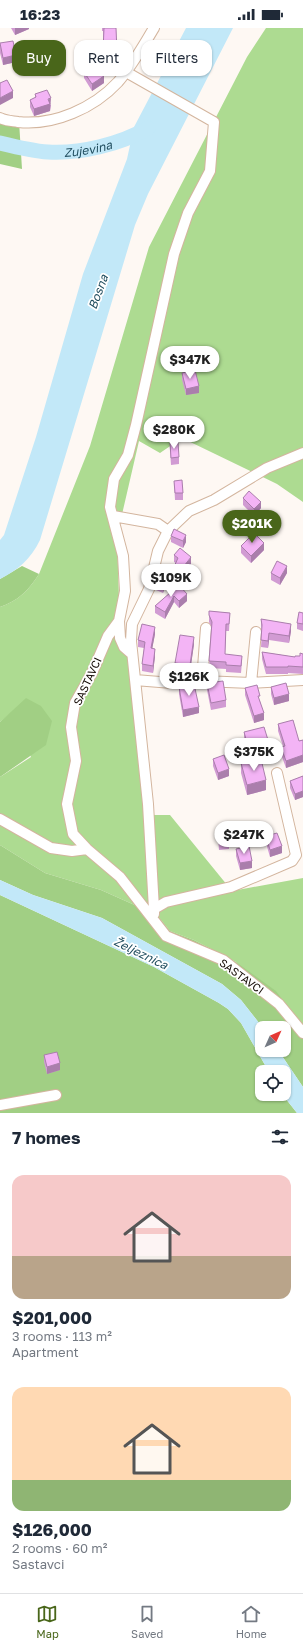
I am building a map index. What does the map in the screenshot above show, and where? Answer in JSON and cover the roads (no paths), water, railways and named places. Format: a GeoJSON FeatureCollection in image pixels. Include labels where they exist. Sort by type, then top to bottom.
{"type":"FeatureCollection","features":[{"type":"Feature","properties":{"kind":"street"},"geometry":{"type":"LineString","coordinates":[[133,61],[154,28]]}},
{"type":"Feature","properties":{"kind":"street"},"geometry":{"type":"LineString","coordinates":[[0,118],[31,123],[67,115],[107,92],[122,76]]}},
{"type":"Feature","properties":{"kind":"street"},"geometry":{"type":"LineString","coordinates":[[132,654],[124,646],[120,638],[119,620],[124,591],[123,556],[110,506],[114,478],[128,455],[174,254],[188,213],[210,171],[214,122],[133,76]]}},
{"type":"Feature","properties":{"kind":"street"},"geometry":{"type":"LineString","coordinates":[[154,914],[148,804],[132,654],[132,624],[149,589],[158,551],[168,531],[189,511],[214,500],[267,468],[303,453]]}},
{"type":"Feature","properties":{"kind":"street"},"geometry":{"type":"LineString","coordinates":[[113,516],[158,524],[168,531]]}},
{"type":"Feature","properties":{"kind":"street","name":"SASTAVCI"},"geometry":{"type":"LineString","coordinates":[[119,620],[108,636],[92,673],[75,703],[71,727],[76,761],[67,804],[73,834],[87,849],[120,877],[154,914],[166,936],[223,960],[252,981],[279,1004],[303,1033]]}},
{"type":"Feature","properties":{"kind":"street"},"geometry":{"type":"LineString","coordinates":[[202,681],[206,628]]}},
{"type":"Feature","properties":{"kind":"street"},"geometry":{"type":"LineString","coordinates":[[251,683],[256,632]]}},
{"type":"Feature","properties":{"kind":"street"},"geometry":{"type":"LineString","coordinates":[[135,680],[172,683],[202,681],[251,683],[303,680]]}},
{"type":"Feature","properties":{"kind":"street"},"geometry":{"type":"LineString","coordinates":[[154,914],[166,902],[231,887],[292,861],[296,855],[277,772]]}},
{"type":"Feature","properties":{"kind":"street"},"geometry":{"type":"LineString","coordinates":[[0,819],[51,848],[72,851],[87,849]]}},
{"type":"Feature","properties":{"kind":"street"},"geometry":{"type":"LineString","coordinates":[[0,1105],[56,1095]]}},
{"type":"Feature","properties":{"kind":"water"},"geometry":{"type":"Polygon","coordinates":[[[186,28],[233,28],[212,69],[212,40],[180,40],[186,28]]]}},
{"type":"Feature","properties":{"kind":"water","name":"Bosna"},"geometry":{"type":"Polygon","coordinates":[[[161,76],[208,76],[148,194],[135,225],[40,540],[32,553],[23,563],[13,572],[0,579],[0,540],[4,535],[36,437],[83,274],[127,159],[134,127],[161,76]]]}},
{"type":"Feature","properties":{"kind":"water","name":"Željeznica"},"geometry":{"type":"Polygon","coordinates":[[[0,880],[33,895],[102,918],[222,984],[241,1000],[258,1021],[255,1021],[255,1048],[241,1023],[228,1009],[219,1003],[154,967],[0,895],[0,880]]]}},
{"type":"Feature","properties":{"kind":"water"},"geometry":{"type":"Polygon","coordinates":[[[260,1057],[283,1057],[288,1065],[265,1065],[260,1057]]]}},
{"type":"Feature","properties":{"kind":"water"},"geometry":{"type":"Polygon","coordinates":[[[291,1069],[303,1087],[303,1113],[297,1113],[288,1101],[291,1101],[291,1069]]]}},
{"type":"Feature","properties":{"kind":"waterway","name":"Zujevina"},"geometry":{"type":"LineString","coordinates":[[0,143],[24,149],[42,151],[60,152],[87,150],[125,139],[148,128]]}}]}
